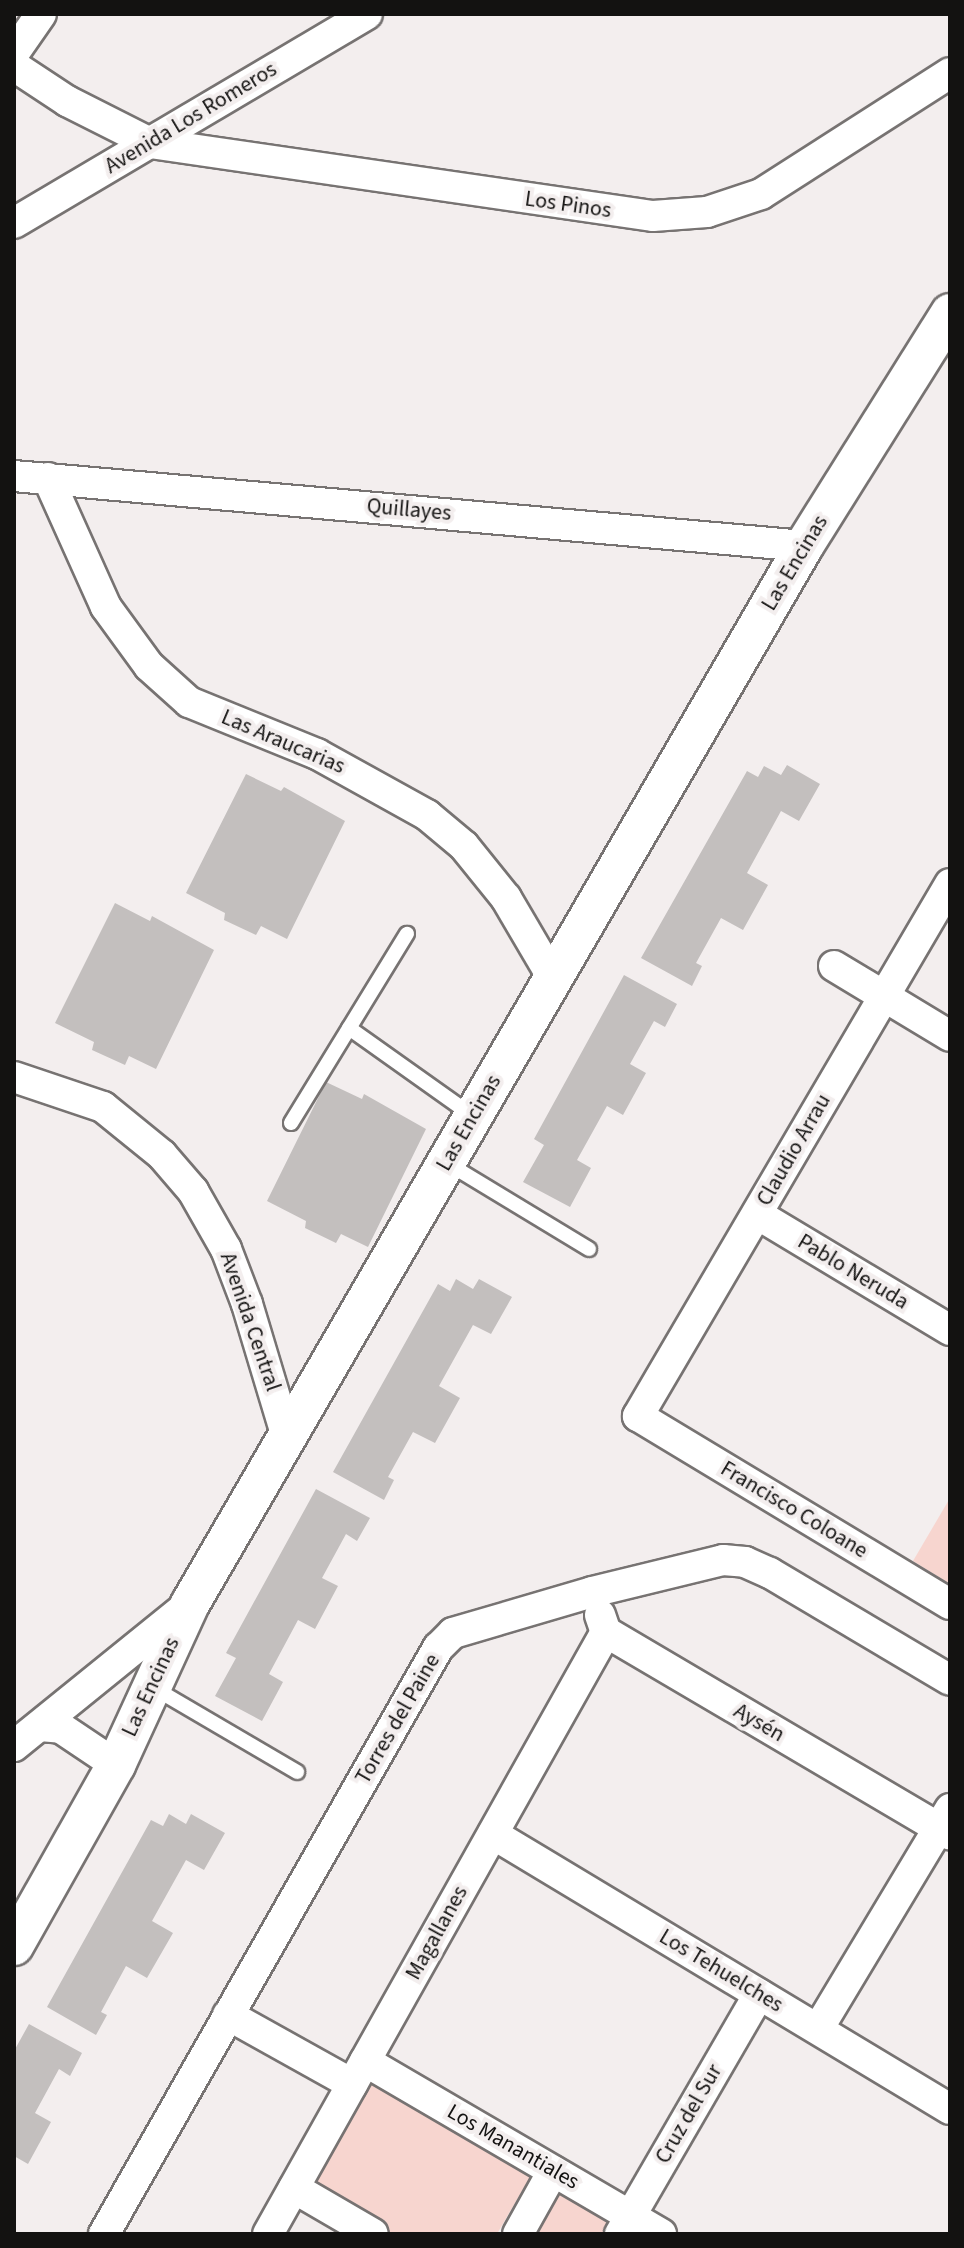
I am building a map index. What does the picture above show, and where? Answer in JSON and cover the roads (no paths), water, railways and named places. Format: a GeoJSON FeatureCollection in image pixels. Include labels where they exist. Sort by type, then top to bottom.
{"type":"FeatureCollection","features":[{"type":"Feature","properties":{"kind":"street"},"geometry":{"type":"LineString","coordinates":[[14,53],[41,14]]}},
{"type":"Feature","properties":{"kind":"street","name":"Avenida Los Romeros"},"geometry":{"type":"LineString","coordinates":[[14,223],[367,14]]}},
{"type":"Feature","properties":{"kind":"street","name":"Los Pinos"},"geometry":{"type":"LineString","coordinates":[[14,66],[67,101],[150,143],[628,214],[679,216],[734,204],[761,194],[950,73]]}},
{"type":"Feature","properties":{"kind":"street","name":"Las Encinas"},"geometry":{"type":"LineString","coordinates":[[14,1946],[116,1765],[190,1604],[804,546],[950,313]]}},
{"type":"Feature","properties":{"kind":"street","name":"Quillayes"},"geometry":{"type":"LineString","coordinates":[[14,476],[804,546]]}},
{"type":"Feature","properties":{"kind":"street","name":"Las Araucarias"},"geometry":{"type":"LineString","coordinates":[[48,478],[106,607],[149,666],[189,702],[317,754],[427,815],[464,846],[506,898],[553,978]]}},
{"type":"Feature","properties":{"kind":"street","name":"Claudio Arrau"},"geometry":{"type":"LineString","coordinates":[[638,1416],[950,884]]}},
{"type":"Feature","properties":{"kind":"street"},"geometry":{"type":"LineString","coordinates":[[834,966],[950,1036]]}},
{"type":"Feature","properties":{"kind":"street","name":"Avenida Central"},"geometry":{"type":"LineString","coordinates":[[14,1077],[103,1107],[162,1155],[193,1191],[226,1249],[247,1304],[287,1437]]}},
{"type":"Feature","properties":{"kind":"street","name":"Pablo Neruda"},"geometry":{"type":"LineString","coordinates":[[757,1214],[950,1330]]}},
{"type":"Feature","properties":{"kind":"street","name":"Francisco Coloane"},"geometry":{"type":"LineString","coordinates":[[638,1416],[950,1604]]}},
{"type":"Feature","properties":{"kind":"street","name":"Torres del Paine"},"geometry":{"type":"LineString","coordinates":[[104,2234],[438,1648],[453,1633],[704,1562],[745,1562],[770,1573],[950,1680]]}},
{"type":"Feature","properties":{"kind":"street"},"geometry":{"type":"LineString","coordinates":[[592,1592],[606,1632]]}},
{"type":"Feature","properties":{"kind":"street"},"geometry":{"type":"LineString","coordinates":[[14,1746],[190,1604]]}},
{"type":"Feature","properties":{"kind":"street","name":"Aysén"},"geometry":{"type":"LineString","coordinates":[[606,1632],[946,1824]]}},
{"type":"Feature","properties":{"kind":"street","name":"Magallanes"},"geometry":{"type":"LineString","coordinates":[[268,2234],[606,1632]]}},
{"type":"Feature","properties":{"kind":"street"},"geometry":{"type":"LineString","coordinates":[[40,1726],[61,1728],[116,1765]]}},
{"type":"Feature","properties":{"kind":"street"},"geometry":{"type":"LineString","coordinates":[[818,2029],[946,1824]]}},
{"type":"Feature","properties":{"kind":"street","name":"Los Tehuelches"},"geometry":{"type":"LineString","coordinates":[[493,1834],[950,2109]]}},
{"type":"Feature","properties":{"kind":"street","name":"Cruz del Sur"},"geometry":{"type":"LineString","coordinates":[[625,2225],[759,1994]]}},
{"type":"Feature","properties":{"kind":"street","name":"Los Manantiales"},"geometry":{"type":"LineString","coordinates":[[228,2015],[359,2073],[553,2171],[625,2225],[661,2234]]}},
{"type":"Feature","properties":{"kind":"street"},"geometry":{"type":"LineString","coordinates":[[518,2234],[553,2171]]}},
{"type":"Feature","properties":{"kind":"street"},"geometry":{"type":"LineString","coordinates":[[294,2188],[373,2234]]}},
{"type":"Feature","properties":{"kind":"lane"},"geometry":{"type":"LineString","coordinates":[[291,1123],[407,934]]}},
{"type":"Feature","properties":{"kind":"lane"},"geometry":{"type":"LineString","coordinates":[[349,1028],[473,1116]]}},
{"type":"Feature","properties":{"kind":"lane"},"geometry":{"type":"LineString","coordinates":[[446,1163],[589,1249]]}},
{"type":"Feature","properties":{"kind":"lane"},"geometry":{"type":"LineString","coordinates":[[150,1686],[297,1772]]}}]}
